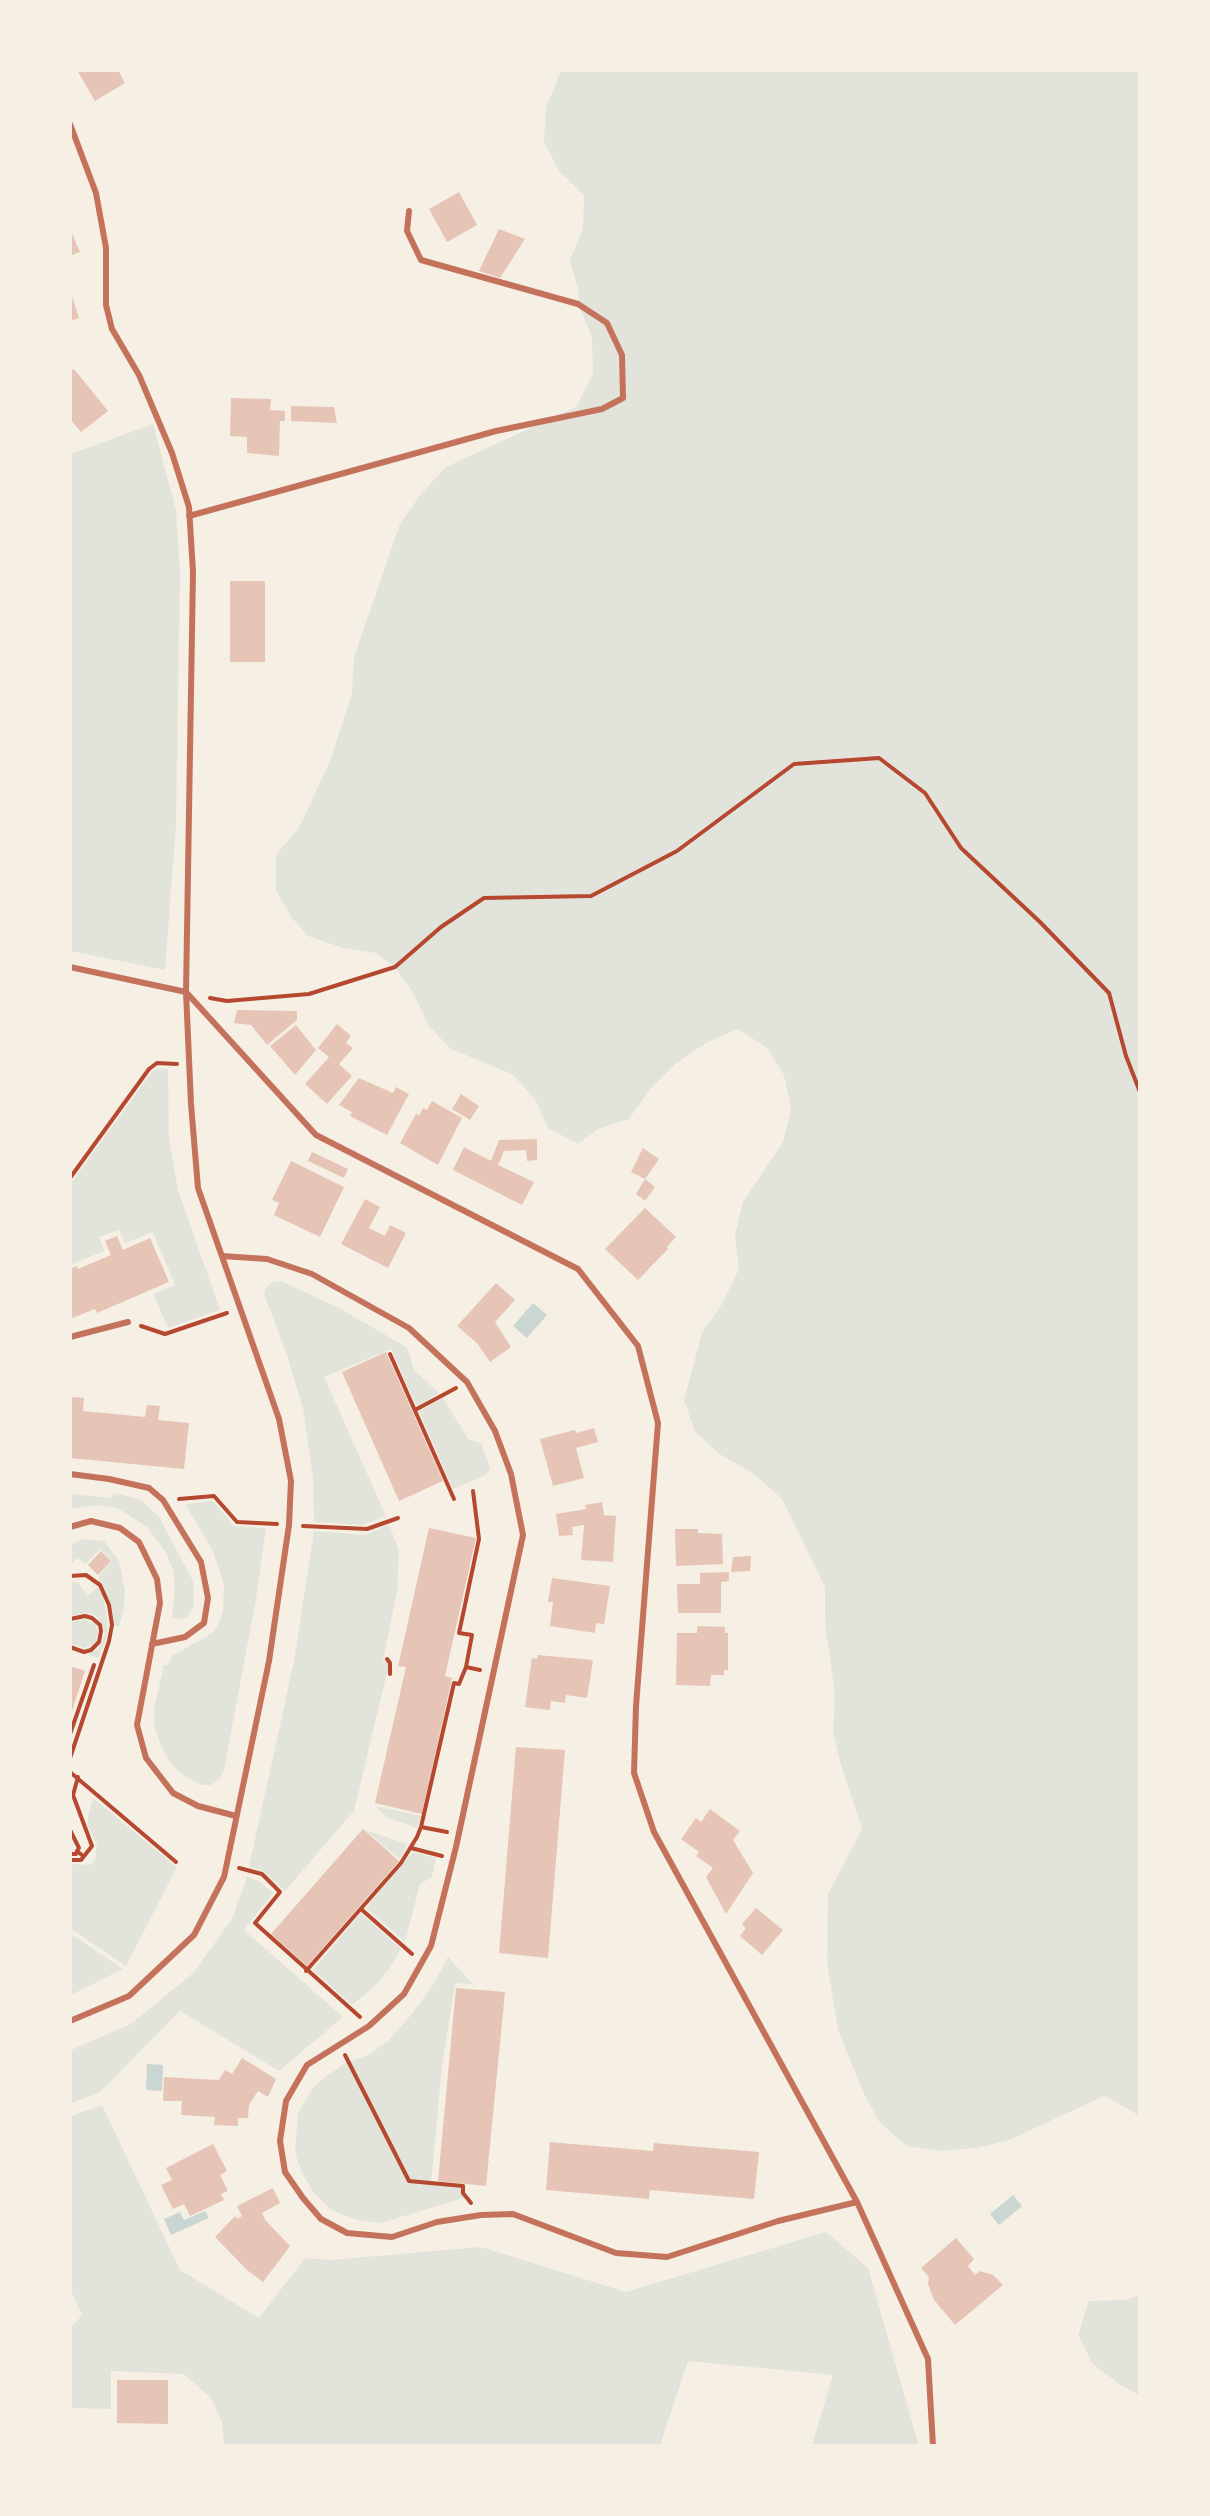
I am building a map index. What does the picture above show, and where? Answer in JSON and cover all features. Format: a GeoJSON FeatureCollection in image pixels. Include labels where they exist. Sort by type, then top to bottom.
{"type":"FeatureCollection","features":[{"type":"Feature","properties":{"kind":"street"},"geometry":{"type":"LineString","coordinates":[[70,124],[96,193],[106,248],[106,305],[112,329],[139,375],[172,453],[189,516],[193,572],[186,992],[190,1104],[198,1188],[279,1419],[291,1481],[289,1525],[269,1661],[224,1877],[194,1935],[129,1996],[70,2021]]}},
{"type":"Feature","properties":{"kind":"street"},"geometry":{"type":"LineString","coordinates":[[189,516],[496,430],[602,409],[624,398],[622,355],[607,323],[578,304],[421,260],[407,231],[409,211]]}},
{"type":"Feature","properties":{"kind":"street"},"geometry":{"type":"LineString","coordinates":[[70,967],[186,992],[316,1135],[578,1269],[638,1346],[658,1423],[636,1706],[634,1773],[654,1832],[857,2202],[928,2359],[933,2445]]}},
{"type":"Feature","properties":{"kind":"street"},"geometry":{"type":"LineString","coordinates":[[222,1256],[267,1259],[312,1274],[409,1328],[467,1382],[495,1431],[511,1474],[523,1535],[459,1835],[431,1946],[404,1994],[369,2026],[308,2065],[286,2102],[280,2141],[285,2172],[321,2219],[347,2233],[392,2237],[437,2222],[481,2215],[513,2214],[616,2253],[667,2257],[778,2222],[857,2202]]}},
{"type":"Feature","properties":{"kind":"street"},"geometry":{"type":"LineString","coordinates":[[70,1337],[128,1322]]}},
{"type":"Feature","properties":{"kind":"street"},"geometry":{"type":"LineString","coordinates":[[70,1474],[109,1479],[149,1488],[163,1500],[201,1562],[208,1598],[204,1623],[185,1637],[152,1644]]}},
{"type":"Feature","properties":{"kind":"street"},"geometry":{"type":"LineString","coordinates":[[70,1527],[91,1521],[120,1528],[139,1542],[157,1580],[160,1603],[137,1725],[146,1758],[173,1793],[198,1806],[236,1816]]}},
{"type":"Feature","properties":{"kind":"path"},"geometry":{"type":"LineString","coordinates":[[186,992],[227,1001],[309,994],[395,967],[441,927],[484,898],[542,895],[591,896],[677,851],[794,764],[879,758],[925,793],[960,848],[1040,922],[1109,993],[1126,1056],[1140,1092]]}},
{"type":"Feature","properties":{"kind":"path"},"geometry":{"type":"LineString","coordinates":[[70,1178],[149,1069],[157,1064],[169,1064]]}},
{"type":"Feature","properties":{"kind":"path"},"geometry":{"type":"LineString","coordinates":[[128,1322],[165,1334],[221,1315]]}},
{"type":"Feature","properties":{"kind":"path"},"geometry":{"type":"LineString","coordinates":[[390,1354],[454,1499]]}},
{"type":"Feature","properties":{"kind":"path"},"geometry":{"type":"LineString","coordinates":[[415,1410],[441,1396]]}},
{"type":"Feature","properties":{"kind":"path"},"geometry":{"type":"LineString","coordinates":[[306,1971],[401,1863],[421,1827],[454,1683],[459,1684],[466,1667],[472,1635],[459,1633],[479,1539],[473,1491]]}},
{"type":"Feature","properties":{"kind":"path"},"geometry":{"type":"LineString","coordinates":[[187,1498],[214,1496],[237,1522],[266,1524]]}},
{"type":"Feature","properties":{"kind":"path"},"geometry":{"type":"LineString","coordinates":[[312,1526],[368,1529],[398,1518]]}},
{"type":"Feature","properties":{"kind":"path"},"geometry":{"type":"LineString","coordinates":[[70,1575],[86,1575],[100,1585],[109,1605],[112,1625],[109,1641],[70,1758]]}},
{"type":"Feature","properties":{"kind":"path"},"geometry":{"type":"LineString","coordinates":[[70,1619],[85,1616],[92,1618],[100,1625],[101,1631],[99,1642],[91,1650],[84,1652],[70,1647]]}},
{"type":"Feature","properties":{"kind":"path"},"geometry":{"type":"LineString","coordinates":[[387,1659],[390,1663],[390,1674]]}},
{"type":"Feature","properties":{"kind":"path"},"geometry":{"type":"LineString","coordinates":[[70,1734],[94,1665]]}},
{"type":"Feature","properties":{"kind":"path"},"geometry":{"type":"LineString","coordinates":[[70,1772],[176,1862]]}},
{"type":"Feature","properties":{"kind":"path"},"geometry":{"type":"LineString","coordinates":[[70,1860],[81,1860],[92,1846],[73,1795],[78,1777]]}},
{"type":"Feature","properties":{"kind":"path"},"geometry":{"type":"LineString","coordinates":[[421,1827],[442,1831]]}},
{"type":"Feature","properties":{"kind":"path"},"geometry":{"type":"LineString","coordinates":[[70,1830],[79,1848],[76,1854],[70,1854]]}},
{"type":"Feature","properties":{"kind":"path"},"geometry":{"type":"LineString","coordinates":[[411,1848],[437,1855]]}},
{"type":"Feature","properties":{"kind":"path"},"geometry":{"type":"LineString","coordinates":[[77,1851],[84,1856]]}},
{"type":"Feature","properties":{"kind":"path"},"geometry":{"type":"LineString","coordinates":[[248,1870],[262,1874],[280,1893],[255,1923],[348,2007]]}},
{"type":"Feature","properties":{"kind":"path"},"geometry":{"type":"LineString","coordinates":[[361,1909],[404,1946]]}},
{"type":"Feature","properties":{"kind":"path"},"geometry":{"type":"LineString","coordinates":[[347,2061],[409,2181],[463,2186],[463,2193],[468,2199]]}},
{"type":"Feature","properties":{"kind":"shaded area"},"geometry":{"type":"Polygon","coordinates":[[[561,71],[1139,71],[1139,2118],[1134,2112],[1104,2096],[1009,2140],[977,2148],[941,2151],[907,2146],[880,2123],[864,2094],[838,2030],[827,1963],[828,1894],[862,1829],[833,1732],[835,1694],[825,1623],[825,1587],[782,1499],[754,1474],[721,1455],[695,1432],[684,1400],[702,1333],[722,1304],[739,1269],[735,1235],[743,1202],[783,1142],[791,1109],[784,1075],[767,1048],[738,1029],[706,1043],[675,1064],[651,1088],[629,1119],[598,1129],[578,1144],[548,1128],[535,1099],[512,1074],[451,1049],[428,1025],[414,994],[395,967],[376,953],[343,948],[308,936],[292,918],[276,891],[276,855],[299,828],[330,761],[352,694],[354,657],[400,524],[421,494],[446,467],[576,407],[593,374],[592,337],[578,304],[579,293],[570,260],[583,229],[584,195],[559,171],[544,142],[546,107],[561,71]]]}},
{"type":"Feature","properties":{"kind":"shaded area"},"geometry":{"type":"Polygon","coordinates":[[[153,424],[176,510],[180,573],[176,824],[165,970],[70,951],[71,454],[153,424]]]}},
{"type":"Feature","properties":{"kind":"shaded area"},"geometry":{"type":"Polygon","coordinates":[[[157,1068],[168,1069],[169,1138],[178,1190],[220,1310],[168,1328],[153,1294],[175,1285],[153,1232],[125,1243],[119,1230],[99,1237],[104,1251],[70,1265],[71,1183],[151,1073],[157,1068]]]}},
{"type":"Feature","properties":{"kind":"shaded area"},"geometry":{"type":"Polygon","coordinates":[[[281,1281],[341,1309],[401,1344],[408,1349],[414,1370],[439,1393],[417,1407],[391,1349],[324,1377],[386,1516],[363,1525],[314,1522],[313,1477],[303,1409],[287,1355],[264,1294],[266,1287],[273,1282],[281,1281]]]}},
{"type":"Feature","properties":{"kind":"shaded area"},"geometry":{"type":"Polygon","coordinates":[[[533,1303],[547,1315],[527,1338],[513,1326],[533,1303]]]}},
{"type":"Feature","properties":{"kind":"shaded area"},"geometry":{"type":"Polygon","coordinates":[[[443,1398],[469,1440],[481,1443],[490,1468],[486,1475],[453,1489],[419,1411],[443,1398]]]}},
{"type":"Feature","properties":{"kind":"shaded area"},"geometry":{"type":"Polygon","coordinates":[[[113,1493],[140,1499],[159,1517],[193,1581],[194,1605],[187,1617],[172,1618],[175,1587],[173,1570],[165,1551],[147,1527],[119,1509],[99,1505],[71,1509],[71,1494],[112,1498],[113,1493]]]}},
{"type":"Feature","properties":{"kind":"shaded area"},"geometry":{"type":"Polygon","coordinates":[[[213,1501],[234,1526],[266,1528],[256,1599],[224,1770],[219,1780],[211,1785],[201,1785],[181,1773],[171,1763],[161,1746],[155,1728],[154,1710],[164,1665],[168,1665],[172,1656],[211,1634],[218,1625],[223,1610],[224,1586],[212,1549],[185,1504],[213,1501]]]}},
{"type":"Feature","properties":{"kind":"shaded area"},"geometry":{"type":"Polygon","coordinates":[[[389,1524],[399,1551],[397,1592],[383,1660],[389,1664],[354,1811],[285,1891],[263,1871],[249,1867],[294,1661],[314,1531],[365,1535],[389,1524]]]}},
{"type":"Feature","properties":{"kind":"shaded area"},"geometry":{"type":"Polygon","coordinates":[[[83,1539],[104,1541],[119,1561],[125,1591],[124,1608],[119,1627],[114,1625],[111,1605],[98,1577],[112,1561],[100,1549],[86,1564],[77,1558],[71,1564],[71,1544],[83,1539]]]}},
{"type":"Feature","properties":{"kind":"shaded area"},"geometry":{"type":"Polygon","coordinates":[[[70,1581],[78,1583],[88,1595],[98,1587],[103,1596],[108,1624],[106,1640],[98,1658],[87,1655],[101,1645],[105,1633],[103,1626],[95,1615],[90,1613],[71,1616],[70,1581]]]}},
{"type":"Feature","properties":{"kind":"shaded area"},"geometry":{"type":"Polygon","coordinates":[[[85,1619],[95,1624],[98,1633],[96,1642],[84,1648],[71,1644],[71,1622],[85,1619]]]}},
{"type":"Feature","properties":{"kind":"shaded area"},"geometry":{"type":"Polygon","coordinates":[[[93,1798],[177,1867],[126,1966],[71,1929],[71,1864],[90,1865],[95,1859],[97,1846],[88,1826],[93,1798]]]}},
{"type":"Feature","properties":{"kind":"shaded area"},"geometry":{"type":"Polygon","coordinates":[[[376,1806],[421,1816],[417,1828],[386,1817],[376,1806]]]}},
{"type":"Feature","properties":{"kind":"shaded area"},"geometry":{"type":"Polygon","coordinates":[[[365,1830],[407,1844],[400,1859],[365,1830]]]}},
{"type":"Feature","properties":{"kind":"shaded area"},"geometry":{"type":"Polygon","coordinates":[[[413,1852],[436,1858],[432,1877],[420,1884],[405,1942],[366,1908],[413,1852]]]}},
{"type":"Feature","properties":{"kind":"shaded area"},"geometry":{"type":"Polygon","coordinates":[[[247,1877],[259,1881],[273,1893],[244,1930],[343,2017],[279,2071],[180,2011],[99,2093],[71,2103],[71,2050],[131,2024],[193,1973],[232,1919],[247,1877]]]}},
{"type":"Feature","properties":{"kind":"shaded area"},"geometry":{"type":"Polygon","coordinates":[[[361,1913],[401,1949],[389,1969],[373,1988],[352,2005],[313,1970],[361,1913]]]}},
{"type":"Feature","properties":{"kind":"shaded area"},"geometry":{"type":"Polygon","coordinates":[[[71,1934],[123,1969],[71,1995],[71,1934]]]}},
{"type":"Feature","properties":{"kind":"shaded area"},"geometry":{"type":"Polygon","coordinates":[[[448,1957],[473,1984],[455,1983],[442,2067],[431,2183],[463,2186],[463,2193],[468,2199],[460,2199],[381,2223],[357,2220],[331,2210],[314,2193],[302,2173],[295,2153],[298,2113],[313,2088],[325,2077],[344,2064],[370,2054],[387,2042],[412,2014],[433,1985],[448,1957]]]}},
{"type":"Feature","properties":{"kind":"shaded area"},"geometry":{"type":"Polygon","coordinates":[[[147,2064],[163,2065],[162,2091],[146,2090],[147,2064]]]}},
{"type":"Feature","properties":{"kind":"shaded area"},"geometry":{"type":"Polygon","coordinates":[[[102,2105],[180,2270],[259,2318],[305,2258],[330,2260],[481,2247],[626,2292],[826,2232],[868,2268],[918,2443],[916,2446],[812,2445],[833,2375],[688,2361],[660,2445],[224,2445],[222,2422],[211,2398],[184,2374],[111,2371],[111,2409],[71,2408],[71,2328],[82,2315],[71,2291],[71,2116],[102,2105]]]}},
{"type":"Feature","properties":{"kind":"shaded area"},"geometry":{"type":"Polygon","coordinates":[[[1013,2195],[1022,2206],[999,2225],[990,2214],[1013,2195]]]}},
{"type":"Feature","properties":{"kind":"shaded area"},"geometry":{"type":"Polygon","coordinates":[[[205,2211],[209,2218],[171,2235],[164,2219],[180,2212],[184,2220],[205,2211]]]}},
{"type":"Feature","properties":{"kind":"shaded area"},"geometry":{"type":"Polygon","coordinates":[[[1140,2296],[1139,2395],[1122,2386],[1093,2364],[1078,2335],[1089,2301],[1124,2300],[1140,2296]]]}},
{"type":"Feature","properties":{"kind":"building"},"geometry":{"type":"Polygon","coordinates":[[[77,70],[118,70],[125,83],[95,101],[77,70]]]}},
{"type":"Feature","properties":{"kind":"building"},"geometry":{"type":"Polygon","coordinates":[[[459,192],[477,225],[447,242],[429,209],[459,192]]]}},
{"type":"Feature","properties":{"kind":"building"},"geometry":{"type":"Polygon","coordinates":[[[70,229],[80,252],[70,256],[70,229]]]}},
{"type":"Feature","properties":{"kind":"building"},"geometry":{"type":"Polygon","coordinates":[[[499,229],[525,239],[500,278],[479,271],[499,229]]]}},
{"type":"Feature","properties":{"kind":"building"},"geometry":{"type":"Polygon","coordinates":[[[70,295],[79,318],[70,321],[70,295]]]}},
{"type":"Feature","properties":{"kind":"building"},"geometry":{"type":"Polygon","coordinates":[[[74,369],[108,411],[81,432],[70,419],[70,371],[74,369]]]}},
{"type":"Feature","properties":{"kind":"building"},"geometry":{"type":"Polygon","coordinates":[[[231,398],[271,399],[270,410],[285,411],[285,421],[280,421],[279,456],[247,453],[247,437],[230,436],[231,398]]]}},
{"type":"Feature","properties":{"kind":"building"},"geometry":{"type":"Polygon","coordinates":[[[291,406],[334,407],[337,423],[291,421],[291,406]]]}},
{"type":"Feature","properties":{"kind":"building"},"geometry":{"type":"Polygon","coordinates":[[[230,581],[265,581],[265,662],[230,662],[230,581]]]}},
{"type":"Feature","properties":{"kind":"building"},"geometry":{"type":"Polygon","coordinates":[[[237,1010],[297,1011],[297,1020],[267,1045],[251,1025],[234,1023],[237,1010]]]}},
{"type":"Feature","properties":{"kind":"building"},"geometry":{"type":"Polygon","coordinates":[[[337,1024],[351,1036],[346,1043],[353,1048],[339,1064],[352,1076],[327,1104],[305,1084],[329,1057],[318,1048],[337,1024]]]}},
{"type":"Feature","properties":{"kind":"building"},"geometry":{"type":"Polygon","coordinates":[[[296,1025],[316,1050],[295,1075],[270,1046],[296,1025]]]}},
{"type":"Feature","properties":{"kind":"building"},"geometry":{"type":"Polygon","coordinates":[[[359,1078],[393,1093],[396,1087],[409,1094],[387,1135],[350,1116],[352,1112],[339,1105],[359,1078]]]}},
{"type":"Feature","properties":{"kind":"building"},"geometry":{"type":"Polygon","coordinates":[[[461,1094],[479,1106],[470,1120],[452,1109],[461,1094]]]}},
{"type":"Feature","properties":{"kind":"building"},"geometry":{"type":"Polygon","coordinates":[[[432,1101],[462,1118],[438,1165],[400,1143],[416,1114],[419,1116],[423,1108],[427,1110],[432,1101]]]}},
{"type":"Feature","properties":{"kind":"building"},"geometry":{"type":"Polygon","coordinates":[[[537,1139],[537,1160],[527,1161],[526,1150],[504,1151],[498,1165],[534,1182],[522,1205],[453,1170],[464,1147],[491,1161],[499,1140],[537,1139]]]}},
{"type":"Feature","properties":{"kind":"building"},"geometry":{"type":"Polygon","coordinates":[[[643,1148],[659,1159],[645,1179],[631,1172],[643,1148]]]}},
{"type":"Feature","properties":{"kind":"building"},"geometry":{"type":"Polygon","coordinates":[[[312,1152],[348,1169],[344,1178],[308,1161],[312,1152]]]}},
{"type":"Feature","properties":{"kind":"building"},"geometry":{"type":"Polygon","coordinates":[[[291,1161],[344,1187],[320,1237],[274,1215],[279,1203],[272,1200],[291,1161]]]}},
{"type":"Feature","properties":{"kind":"building"},"geometry":{"type":"Polygon","coordinates":[[[645,1179],[655,1187],[645,1201],[636,1194],[645,1179]]]}},
{"type":"Feature","properties":{"kind":"building"},"geometry":{"type":"Polygon","coordinates":[[[365,1199],[380,1207],[369,1228],[385,1236],[390,1225],[406,1233],[388,1268],[341,1244],[365,1199]]]}},
{"type":"Feature","properties":{"kind":"building"},"geometry":{"type":"Polygon","coordinates":[[[645,1208],[676,1237],[667,1247],[668,1249],[638,1280],[605,1249],[645,1208]]]}},
{"type":"Feature","properties":{"kind":"building"},"geometry":{"type":"Polygon","coordinates":[[[117,1236],[123,1250],[150,1238],[169,1282],[97,1313],[95,1309],[70,1319],[70,1269],[76,1266],[78,1269],[111,1255],[105,1241],[117,1236]]]}},
{"type":"Feature","properties":{"kind":"building"},"geometry":{"type":"Polygon","coordinates":[[[496,1283],[515,1300],[495,1322],[511,1347],[490,1362],[477,1343],[457,1326],[496,1283]]]}},
{"type":"Feature","properties":{"kind":"building"},"geometry":{"type":"Polygon","coordinates":[[[386,1352],[443,1481],[399,1501],[342,1372],[386,1352]]]}},
{"type":"Feature","properties":{"kind":"building"},"geometry":{"type":"Polygon","coordinates":[[[71,1397],[84,1398],[83,1411],[145,1417],[147,1405],[160,1406],[158,1420],[189,1423],[184,1469],[70,1458],[71,1397]]]}},
{"type":"Feature","properties":{"kind":"building"},"geometry":{"type":"Polygon","coordinates":[[[594,1428],[598,1442],[576,1448],[584,1478],[553,1486],[540,1439],[575,1430],[576,1433],[594,1428]]]}},
{"type":"Feature","properties":{"kind":"building"},"geometry":{"type":"Polygon","coordinates":[[[602,1502],[604,1515],[616,1516],[613,1562],[581,1560],[584,1525],[572,1527],[573,1535],[559,1536],[556,1514],[586,1509],[585,1505],[602,1502]]]}},
{"type":"Feature","properties":{"kind":"building"},"geometry":{"type":"Polygon","coordinates":[[[429,1528],[476,1538],[445,1676],[452,1678],[422,1814],[375,1803],[406,1667],[398,1666],[429,1528]]]}},
{"type":"Feature","properties":{"kind":"building"},"geometry":{"type":"Polygon","coordinates":[[[675,1529],[698,1529],[698,1533],[722,1534],[723,1564],[676,1566],[675,1529]]]}},
{"type":"Feature","properties":{"kind":"building"},"geometry":{"type":"Polygon","coordinates":[[[101,1551],[111,1561],[98,1575],[88,1565],[101,1551]]]}},
{"type":"Feature","properties":{"kind":"building"},"geometry":{"type":"Polygon","coordinates":[[[751,1556],[750,1571],[731,1572],[733,1557],[751,1556]]]}},
{"type":"Feature","properties":{"kind":"building"},"geometry":{"type":"Polygon","coordinates":[[[729,1572],[729,1581],[721,1582],[721,1613],[678,1613],[677,1584],[700,1584],[700,1573],[729,1572]]]}},
{"type":"Feature","properties":{"kind":"building"},"geometry":{"type":"Polygon","coordinates":[[[552,1578],[610,1586],[604,1624],[596,1623],[595,1633],[550,1626],[553,1602],[548,1602],[552,1578]]]}},
{"type":"Feature","properties":{"kind":"building"},"geometry":{"type":"Polygon","coordinates":[[[697,1626],[725,1627],[725,1633],[728,1633],[728,1670],[724,1670],[724,1675],[711,1675],[710,1686],[676,1685],[677,1633],[697,1633],[697,1626]]]}},
{"type":"Feature","properties":{"kind":"building"},"geometry":{"type":"Polygon","coordinates":[[[538,1655],[593,1660],[587,1698],[566,1695],[565,1703],[551,1701],[550,1710],[525,1707],[532,1658],[537,1659],[538,1655]]]}},
{"type":"Feature","properties":{"kind":"building"},"geometry":{"type":"Polygon","coordinates":[[[70,1666],[85,1671],[71,1714],[70,1714],[70,1666]]]}},
{"type":"Feature","properties":{"kind":"building"},"geometry":{"type":"Polygon","coordinates":[[[516,1747],[565,1750],[548,1958],[499,1953],[516,1747]]]}},
{"type":"Feature","properties":{"kind":"building"},"geometry":{"type":"Polygon","coordinates":[[[710,1809],[740,1831],[733,1840],[753,1873],[726,1914],[706,1877],[713,1868],[696,1856],[699,1852],[681,1839],[696,1818],[701,1822],[710,1809]]]}},
{"type":"Feature","properties":{"kind":"building"},"geometry":{"type":"Polygon","coordinates":[[[363,1829],[399,1861],[307,1966],[271,1934],[363,1829]]]}},
{"type":"Feature","properties":{"kind":"building"},"geometry":{"type":"Polygon","coordinates":[[[756,1908],[783,1930],[762,1955],[740,1936],[746,1928],[742,1924],[756,1908]]]}},
{"type":"Feature","properties":{"kind":"building"},"geometry":{"type":"Polygon","coordinates":[[[456,1988],[505,1992],[486,2186],[438,2181],[456,1988]]]}},
{"type":"Feature","properties":{"kind":"building"},"geometry":{"type":"Polygon","coordinates":[[[242,2058],[276,2079],[268,2097],[258,2091],[249,2105],[248,2118],[238,2118],[238,2126],[214,2125],[215,2117],[181,2115],[182,2101],[163,2101],[164,2077],[219,2080],[225,2070],[232,2074],[242,2058]]]}},
{"type":"Feature","properties":{"kind":"building"},"geometry":{"type":"Polygon","coordinates":[[[550,2142],[653,2151],[654,2143],[759,2152],[754,2199],[650,2190],[649,2199],[546,2190],[550,2142]]]}},
{"type":"Feature","properties":{"kind":"building"},"geometry":{"type":"Polygon","coordinates":[[[213,2144],[227,2171],[220,2175],[228,2191],[221,2194],[224,2200],[190,2216],[184,2204],[173,2209],[161,2185],[172,2180],[166,2168],[213,2144]]]}},
{"type":"Feature","properties":{"kind":"building"},"geometry":{"type":"Polygon","coordinates":[[[273,2188],[280,2203],[262,2213],[266,2221],[290,2246],[263,2282],[247,2270],[215,2237],[235,2216],[237,2219],[242,2216],[237,2206],[273,2188]]]}},
{"type":"Feature","properties":{"kind":"building"},"geometry":{"type":"Polygon","coordinates":[[[956,2238],[974,2259],[968,2266],[975,2275],[980,2271],[993,2275],[1003,2285],[955,2325],[934,2300],[928,2284],[929,2277],[921,2268],[956,2238]]]}},
{"type":"Feature","properties":{"kind":"building"},"geometry":{"type":"Polygon","coordinates":[[[117,2380],[168,2380],[168,2424],[117,2423],[117,2380]]]}}]}
